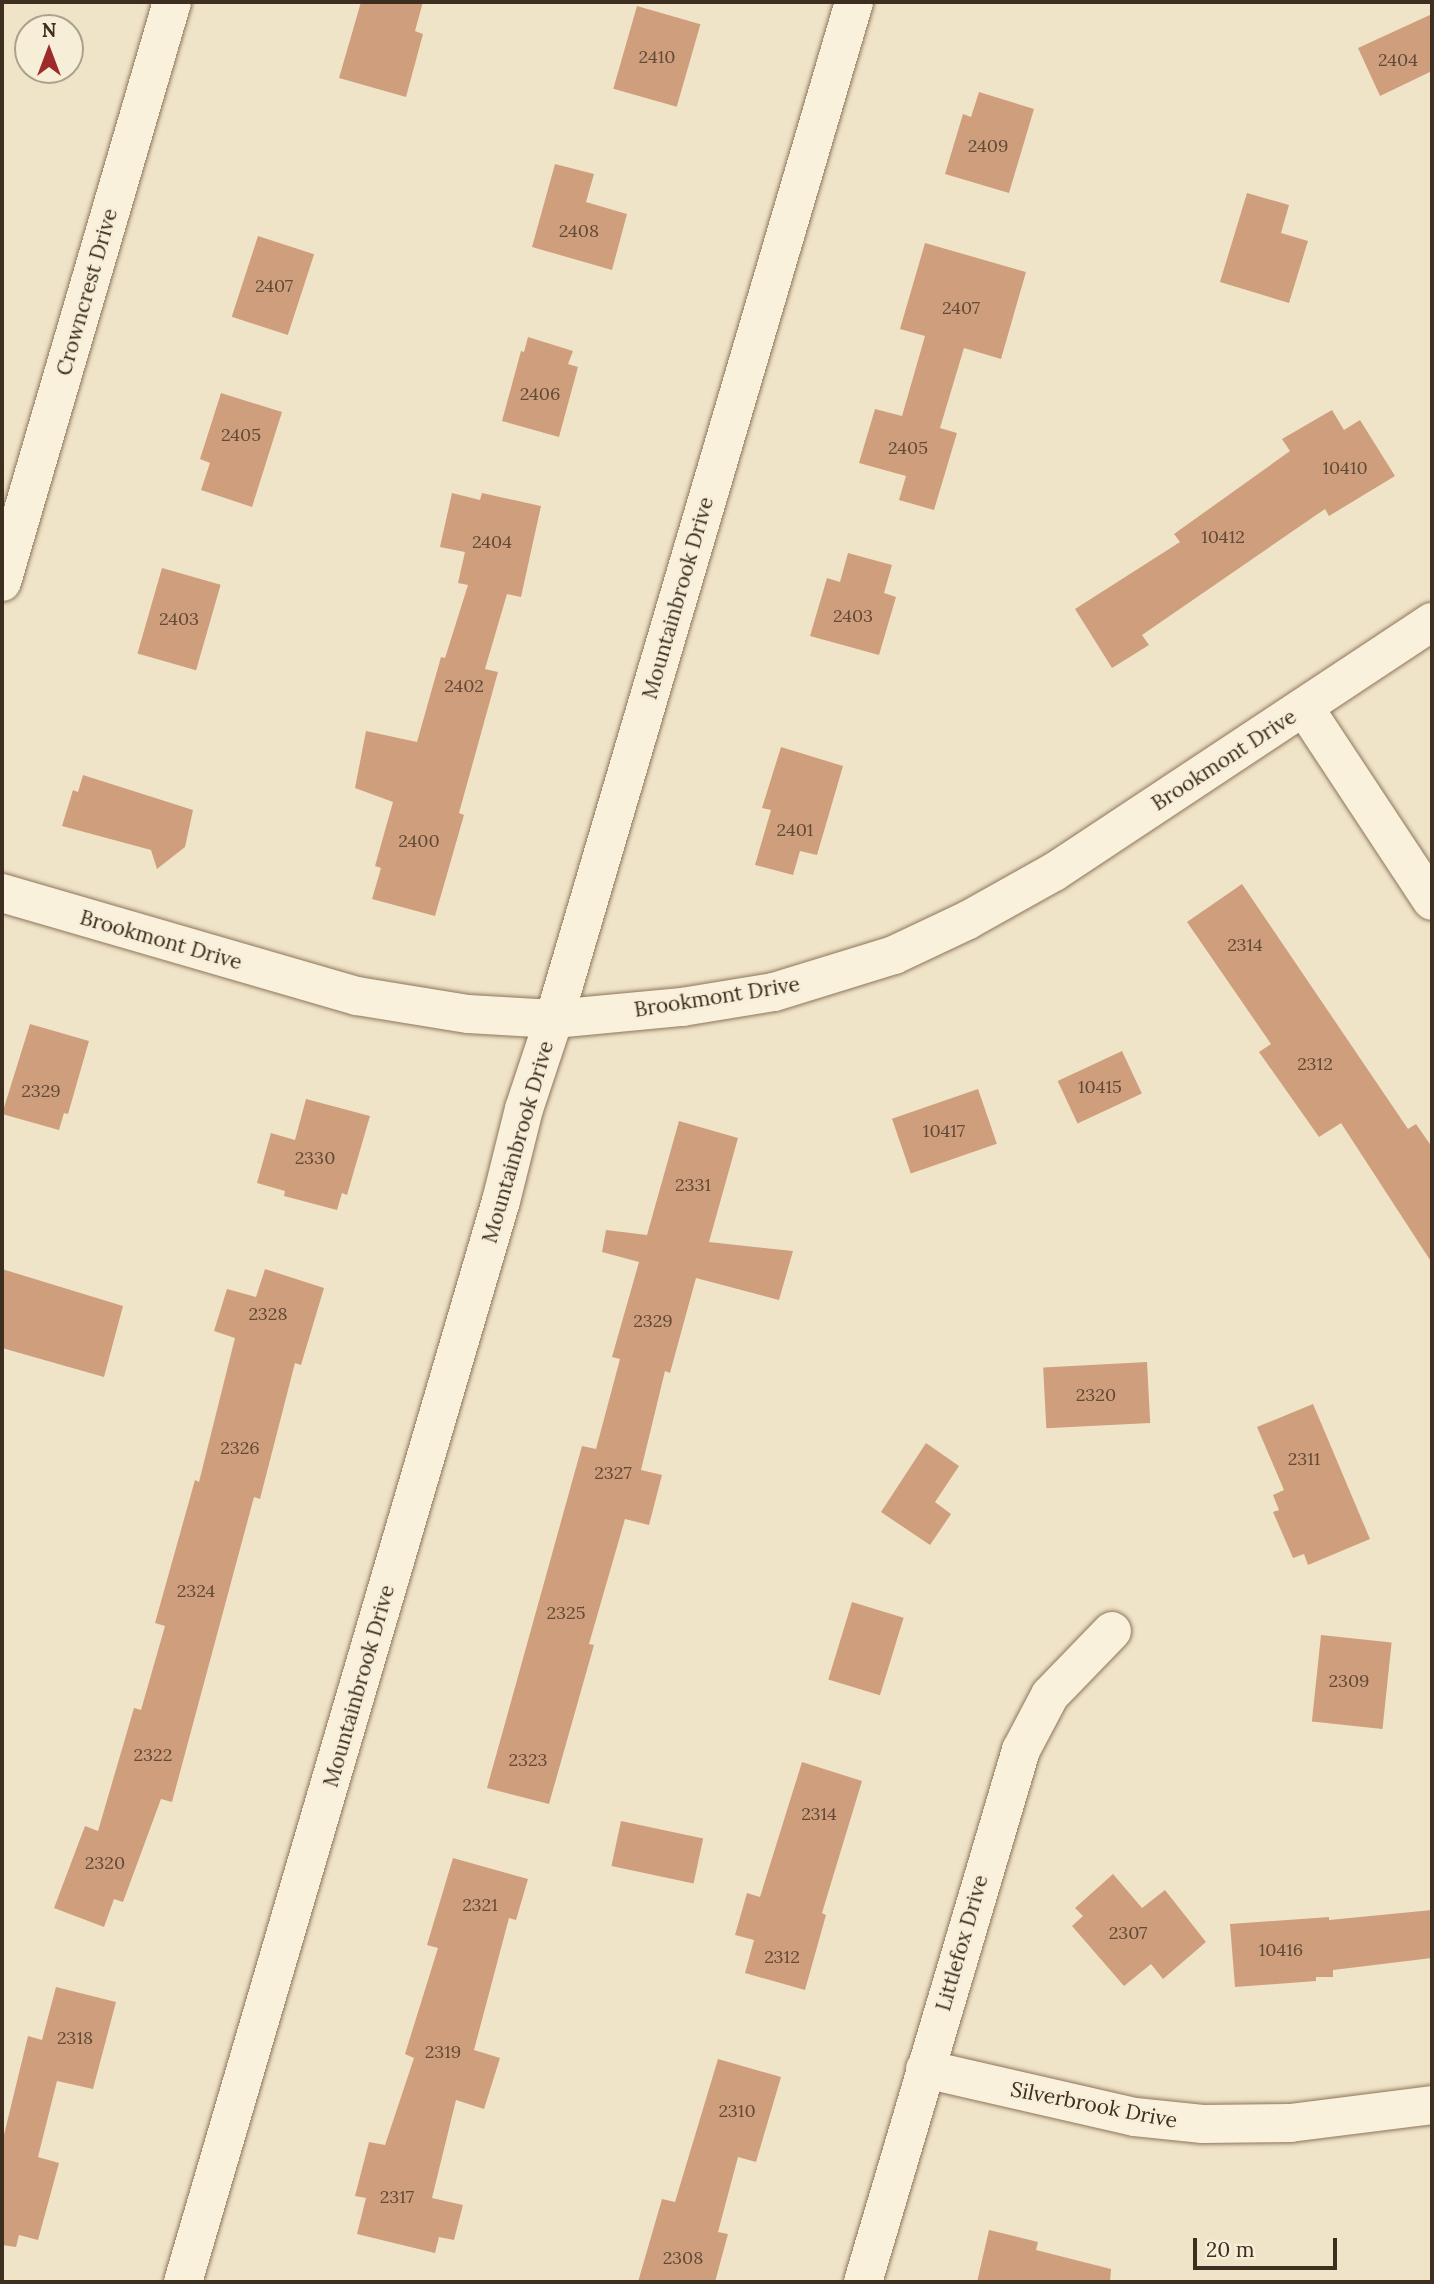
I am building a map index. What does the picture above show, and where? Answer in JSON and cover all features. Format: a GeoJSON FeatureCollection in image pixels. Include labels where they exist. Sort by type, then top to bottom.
{"type":"FeatureCollection","features":[{"type":"Feature","properties":{"kind":"street","name":"Crowncrest Drive"},"geometry":{"type":"LineString","coordinates":[[2,582],[172,2]]}},
{"type":"Feature","properties":{"kind":"street","name":"Mountainbrook Drive"},"geometry":{"type":"LineString","coordinates":[[183,2282],[497,1215],[524,1109],[554,1019],[854,2]]}},
{"type":"Feature","properties":{"kind":"street","name":"Brookmont Drive"},"geometry":{"type":"LineString","coordinates":[[2,893],[357,996],[468,1014],[554,1019],[682,1007],[774,992],[894,955],[968,920],[1054,872],[1432,622]]}},
{"type":"Feature","properties":{"kind":"street"},"geometry":{"type":"LineString","coordinates":[[1304,707],[1432,901]]}},
{"type":"Feature","properties":{"kind":"street","name":"Littlefox Drive"},"geometry":{"type":"LineString","coordinates":[[863,2282],[1021,1750],[1050,1695],[1112,1631]]}},
{"type":"Feature","properties":{"kind":"street","name":"Silverbrook Drive"},"geometry":{"type":"LineString","coordinates":[[925,2069],[1135,2117],[1203,2124],[1290,2123],[1432,2105]]}},
{"type":"Feature","properties":{"kind":"building"},"geometry":{"type":"Polygon","coordinates":[[[361,2],[423,2],[415,31],[423,34],[406,97],[339,78],[361,2]]]}},
{"type":"Feature","properties":{"kind":"building"},"geometry":{"type":"Polygon","coordinates":[[[637,6],[700,24],[677,107],[613,89],[637,6]]]}},
{"type":"Feature","properties":{"kind":"building"},"geometry":{"type":"Polygon","coordinates":[[[1432,14],[1432,71],[1380,96],[1358,48],[1432,14]]]}},
{"type":"Feature","properties":{"kind":"building"},"geometry":{"type":"Polygon","coordinates":[[[979,92],[1034,109],[1009,193],[945,174],[963,114],[971,117],[979,92]]]}},
{"type":"Feature","properties":{"kind":"building"},"geometry":{"type":"Polygon","coordinates":[[[555,164],[594,174],[586,202],[627,214],[612,270],[532,247],[555,164]]]}},
{"type":"Feature","properties":{"kind":"building"},"geometry":{"type":"Polygon","coordinates":[[[1247,193],[1289,205],[1281,233],[1308,241],[1289,303],[1220,282],[1247,193]]]}},
{"type":"Feature","properties":{"kind":"building"},"geometry":{"type":"Polygon","coordinates":[[[258,236],[314,254],[288,335],[232,317],[258,236]]]}},
{"type":"Feature","properties":{"kind":"building"},"geometry":{"type":"Polygon","coordinates":[[[925,243],[1026,272],[1001,359],[964,348],[940,428],[957,433],[934,510],[899,500],[906,476],[859,463],[875,409],[902,416],[925,336],[900,329],[925,243]]]}},
{"type":"Feature","properties":{"kind":"building"},"geometry":{"type":"Polygon","coordinates":[[[528,337],[573,351],[568,364],[578,367],[559,437],[502,421],[521,351],[524,352],[528,337]]]}},
{"type":"Feature","properties":{"kind":"building"},"geometry":{"type":"Polygon","coordinates":[[[221,393],[282,412],[252,507],[201,490],[210,463],[200,459],[221,393]]]}},
{"type":"Feature","properties":{"kind":"building"},"geometry":{"type":"Polygon","coordinates":[[[1332,410],[1344,430],[1360,420],[1395,476],[1329,516],[1325,509],[1142,635],[1149,645],[1112,668],[1075,609],[1180,542],[1174,534],[1290,451],[1282,439],[1332,410]]]}},
{"type":"Feature","properties":{"kind":"building"},"geometry":{"type":"Polygon","coordinates":[[[452,493],[480,500],[482,493],[541,506],[521,597],[507,594],[485,669],[498,672],[459,813],[464,815],[435,916],[372,899],[381,868],[375,866],[393,802],[355,788],[366,731],[417,742],[441,657],[445,658],[468,585],[458,583],[465,552],[440,547],[452,493]]]}},
{"type":"Feature","properties":{"kind":"building"},"geometry":{"type":"Polygon","coordinates":[[[848,553],[892,565],[884,593],[896,597],[879,655],[810,636],[827,578],[840,582],[848,553]]]}},
{"type":"Feature","properties":{"kind":"building"},"geometry":{"type":"Polygon","coordinates":[[[162,568],[221,585],[196,670],[137,654],[162,568]]]}},
{"type":"Feature","properties":{"kind":"building"},"geometry":{"type":"Polygon","coordinates":[[[781,747],[843,766],[817,855],[800,851],[793,875],[755,865],[771,810],[762,808],[781,747]]]}},
{"type":"Feature","properties":{"kind":"building"},"geometry":{"type":"Polygon","coordinates":[[[83,775],[193,810],[185,847],[157,869],[151,850],[62,826],[73,790],[78,792],[83,775]]]}},
{"type":"Feature","properties":{"kind":"building"},"geometry":{"type":"Polygon","coordinates":[[[1242,884],[1408,1129],[1416,1124],[1432,1147],[1432,1263],[1341,1123],[1319,1137],[1259,1052],[1271,1044],[1187,922],[1242,884]]]}},
{"type":"Feature","properties":{"kind":"building"},"geometry":{"type":"Polygon","coordinates":[[[30,1024],[89,1041],[68,1114],[64,1113],[59,1130],[2,1114],[30,1024]]]}},
{"type":"Feature","properties":{"kind":"building"},"geometry":{"type":"Polygon","coordinates":[[[1122,1051],[1142,1094],[1078,1124],[1058,1081],[1122,1051]]]}},
{"type":"Feature","properties":{"kind":"building"},"geometry":{"type":"Polygon","coordinates":[[[978,1089],[997,1144],[911,1173],[892,1119],[978,1089]]]}},
{"type":"Feature","properties":{"kind":"building"},"geometry":{"type":"Polygon","coordinates":[[[306,1099],[370,1116],[347,1195],[342,1193],[337,1210],[284,1196],[285,1191],[257,1183],[271,1133],[295,1140],[306,1099]]]}},
{"type":"Feature","properties":{"kind":"building"},"geometry":{"type":"Polygon","coordinates":[[[679,1121],[738,1138],[709,1242],[793,1251],[779,1300],[696,1278],[670,1373],[665,1371],[641,1470],[662,1475],[649,1525],[625,1519],[589,1644],[594,1645],[549,1804],[487,1788],[582,1446],[596,1449],[620,1359],[612,1357],[639,1262],[602,1252],[606,1230],[647,1235],[679,1121]]]}},
{"type":"Feature","properties":{"kind":"building"},"geometry":{"type":"Polygon","coordinates":[[[2,1269],[123,1306],[104,1377],[2,1348],[2,1269]]]}},
{"type":"Feature","properties":{"kind":"building"},"geometry":{"type":"Polygon","coordinates":[[[265,1269],[324,1288],[301,1365],[295,1363],[260,1499],[254,1497],[172,1802],[161,1799],[123,1902],[114,1899],[104,1927],[54,1908],[85,1826],[98,1831],[134,1708],[141,1710],[165,1626],[155,1623],[195,1480],[199,1482],[235,1338],[214,1331],[227,1289],[256,1297],[265,1269]]]}},
{"type":"Feature","properties":{"kind":"building"},"geometry":{"type":"Polygon","coordinates":[[[1147,1362],[1150,1423],[1046,1428],[1043,1367],[1147,1362]]]}},
{"type":"Feature","properties":{"kind":"building"},"geometry":{"type":"Polygon","coordinates":[[[1313,1404],[1370,1539],[1308,1565],[1304,1554],[1293,1558],[1273,1512],[1279,1510],[1273,1495],[1284,1490],[1257,1427],[1313,1404]]]}},
{"type":"Feature","properties":{"kind":"building"},"geometry":{"type":"Polygon","coordinates":[[[926,1443],[959,1466],[935,1502],[951,1514],[930,1545],[881,1512],[926,1443]]]}},
{"type":"Feature","properties":{"kind":"building"},"geometry":{"type":"Polygon","coordinates":[[[852,1602],[904,1618],[880,1695],[828,1679],[852,1602]]]}},
{"type":"Feature","properties":{"kind":"building"},"geometry":{"type":"Polygon","coordinates":[[[1321,1635],[1392,1642],[1383,1729],[1312,1722],[1321,1635]]]}},
{"type":"Feature","properties":{"kind":"building"},"geometry":{"type":"Polygon","coordinates":[[[802,1762],[862,1781],[822,1913],[826,1915],[805,1990],[745,1973],[754,1940],[735,1935],[747,1893],[760,1897],[802,1762]]]}},
{"type":"Feature","properties":{"kind":"building"},"geometry":{"type":"Polygon","coordinates":[[[621,1821],[703,1838],[694,1883],[611,1866],[621,1821]]]}},
{"type":"Feature","properties":{"kind":"building"},"geometry":{"type":"Polygon","coordinates":[[[453,1858],[528,1879],[516,1920],[509,1918],[474,2050],[500,2058],[484,2109],[456,2100],[432,2198],[463,2205],[454,2240],[439,2237],[435,2253],[357,2234],[366,2198],[355,2196],[369,2142],[385,2145],[414,2058],[405,2054],[438,1948],[427,1945],[453,1858]]]}},
{"type":"Feature","properties":{"kind":"building"},"geometry":{"type":"Polygon","coordinates":[[[1113,1874],[1142,1908],[1165,1890],[1206,1942],[1163,1979],[1151,1964],[1124,1986],[1072,1926],[1083,1916],[1075,1908],[1113,1874]]]}},
{"type":"Feature","properties":{"kind":"building"},"geometry":{"type":"Polygon","coordinates":[[[1432,1910],[1432,1958],[1333,1970],[1333,1977],[1316,1977],[1316,1981],[1235,1987],[1230,1924],[1329,1917],[1329,1920],[1432,1910]]]}},
{"type":"Feature","properties":{"kind":"building"},"geometry":{"type":"Polygon","coordinates":[[[56,1987],[116,2002],[93,2089],[57,2081],[38,2157],[59,2163],[38,2240],[19,2235],[16,2247],[2,2245],[2,2143],[28,2036],[42,2040],[56,1987]]]}},
{"type":"Feature","properties":{"kind":"building"},"geometry":{"type":"Polygon","coordinates":[[[718,2059],[781,2077],[756,2162],[738,2157],[718,2232],[728,2234],[715,2282],[638,2282],[662,2199],[675,2202],[718,2059]]]}},
{"type":"Feature","properties":{"kind":"building"},"geometry":{"type":"Polygon","coordinates":[[[989,2230],[1038,2242],[1036,2250],[1111,2269],[1110,2282],[977,2282],[989,2230]]]}}]}
